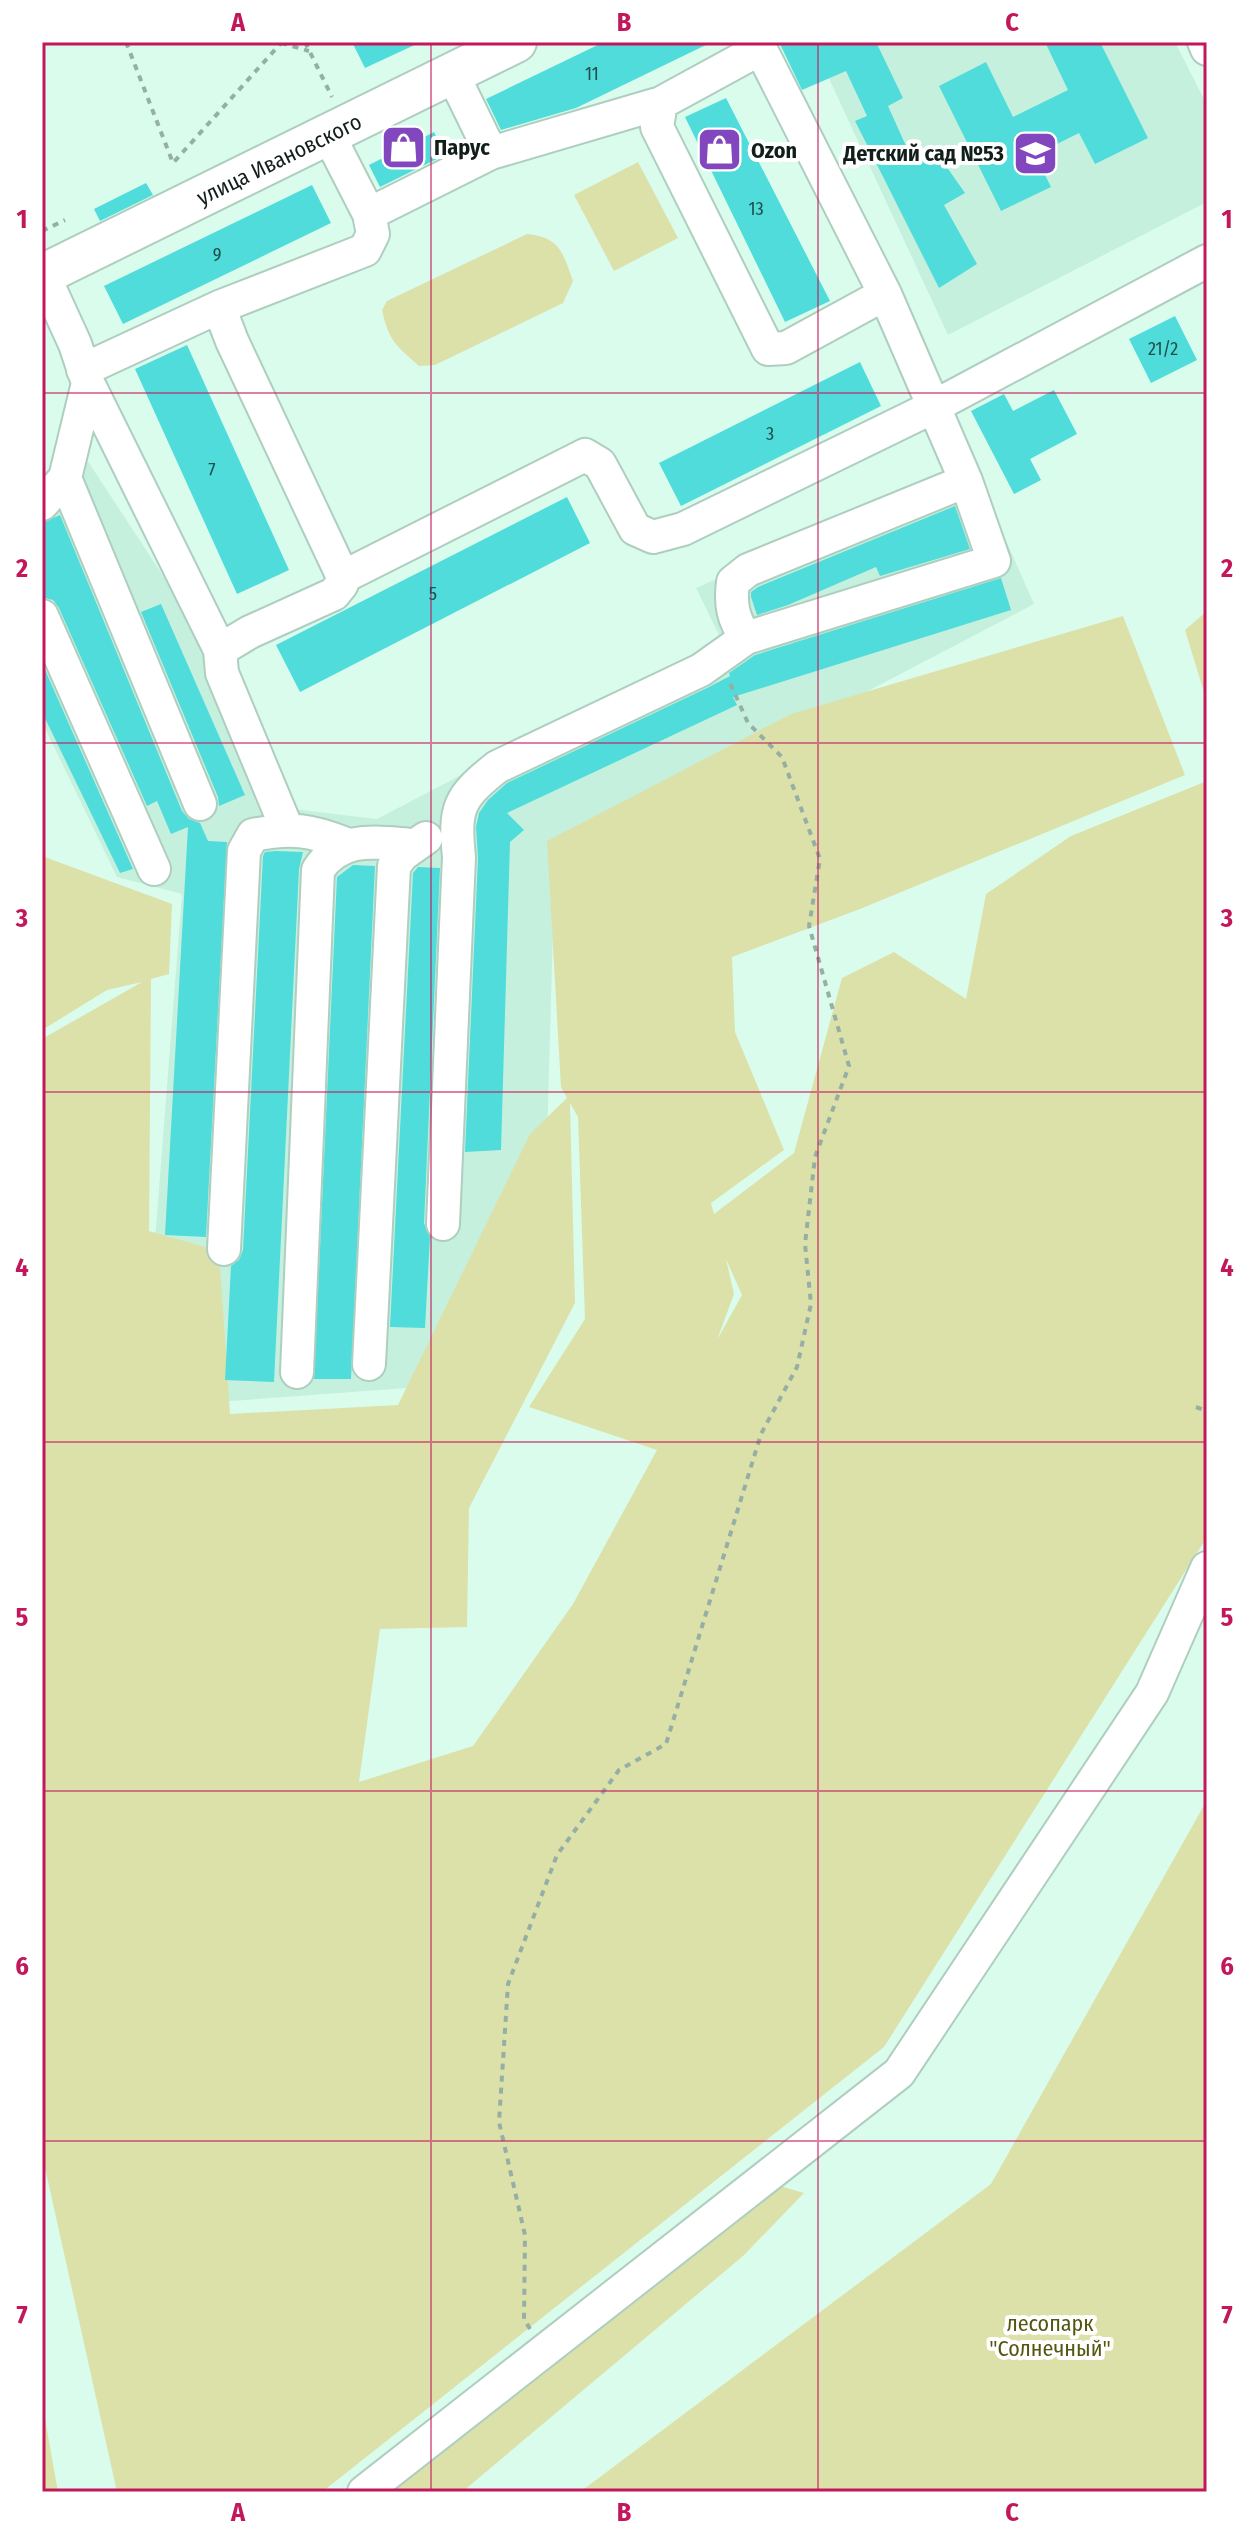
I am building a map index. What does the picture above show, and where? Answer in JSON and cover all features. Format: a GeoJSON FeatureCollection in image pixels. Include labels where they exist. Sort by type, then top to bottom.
{"type":"FeatureCollection","features":[{"type":"Feature","properties":{"kind":"main road","name":"улица Ивановского"},"geometry":{"type":"LineString","coordinates":[[42,274],[516,42]]}},
{"type":"Feature","properties":{"kind":"street"},"geometry":{"type":"LineString","coordinates":[[1204,42],[1207,49]]}},
{"type":"Feature","properties":{"kind":"street"},"geometry":{"type":"LineString","coordinates":[[369,214],[491,153],[661,103],[758,45],[885,294],[966,481],[994,561],[746,638],[701,670],[497,767],[462,800],[456,825],[459,857],[443,1224]]}},
{"type":"Feature","properties":{"kind":"street"},"geometry":{"type":"LineString","coordinates":[[452,73],[491,153]]}},
{"type":"Feature","properties":{"kind":"street"},"geometry":{"type":"LineString","coordinates":[[661,103],[657,127],[768,349],[786,348],[885,294]]}},
{"type":"Feature","properties":{"kind":"street"},"geometry":{"type":"LineString","coordinates":[[85,376],[219,307],[365,250],[373,234],[369,214],[338,131]]}},
{"type":"Feature","properties":{"kind":"street"},"geometry":{"type":"LineString","coordinates":[[343,577],[585,455],[600,464],[635,529],[653,537],[683,529],[933,407],[1207,261]]}},
{"type":"Feature","properties":{"kind":"street"},"geometry":{"type":"LineString","coordinates":[[42,274],[85,376],[220,650],[222,673],[287,829]]}},
{"type":"Feature","properties":{"kind":"street"},"geometry":{"type":"LineString","coordinates":[[219,307],[343,577],[334,594],[250,632],[220,650]]}},
{"type":"Feature","properties":{"kind":"street"},"geometry":{"type":"LineString","coordinates":[[42,504],[65,478],[85,376]]}},
{"type":"Feature","properties":{"kind":"street"},"geometry":{"type":"LineString","coordinates":[[65,478],[200,804]]}},
{"type":"Feature","properties":{"kind":"street"},"geometry":{"type":"LineString","coordinates":[[746,638],[735,622],[731,602],[733,582],[748,570],[966,481]]}},
{"type":"Feature","properties":{"kind":"street"},"geometry":{"type":"LineString","coordinates":[[42,616],[154,869]]}},
{"type":"Feature","properties":{"kind":"street"},"geometry":{"type":"LineString","coordinates":[[369,1364],[394,866],[415,845],[456,825]]}},
{"type":"Feature","properties":{"kind":"street"},"geometry":{"type":"LineString","coordinates":[[224,1249],[244,851],[253,835],[287,829],[314,831],[346,844],[415,845]]}},
{"type":"Feature","properties":{"kind":"street"},"geometry":{"type":"LineString","coordinates":[[297,1372],[318,870],[326,857],[346,844]]}},
{"type":"Feature","properties":{"kind":"street"},"geometry":{"type":"LineString","coordinates":[[364,2492],[899,2073],[1152,1693],[1207,1568]]}},
{"type":"Feature","properties":{"kind":"path"},"geometry":{"type":"LineString","coordinates":[[126,42],[173,163],[280,42],[309,51]]}},
{"type":"Feature","properties":{"kind":"path"},"geometry":{"type":"LineString","coordinates":[[305,42],[338,131]]}},
{"type":"Feature","properties":{"kind":"path"},"geometry":{"type":"LineString","coordinates":[[42,231],[65,220]]}},
{"type":"Feature","properties":{"kind":"path"},"geometry":{"type":"LineString","coordinates":[[544,2351],[524,2319],[525,2235],[499,2122],[508,1984],[557,1855],[619,1770],[666,1744],[761,1434],[797,1367],[811,1304],[805,1244],[815,1157],[849,1066],[809,926],[820,859],[782,757],[748,723],[725,673]]}},
{"type":"Feature","properties":{"kind":"path"},"geometry":{"type":"LineString","coordinates":[[1196,1407],[1207,1411]]}},
{"type":"Feature","properties":{"kind":"shaded area","name":"Детский сад №53"},"geometry":{"type":"Polygon","coordinates":[[[812,42],[1175,42],[1207,105],[1207,202],[948,335],[812,42]]]}},
{"type":"Feature","properties":{"kind":"shaded area"},"geometry":{"type":"Polygon","coordinates":[[[76,443],[190,617],[293,809],[377,819],[721,639],[696,588],[973,466],[1034,604],[555,855],[547,1143],[407,1388],[218,1402],[155,1240],[182,894],[117,877],[42,722],[42,486],[76,443]]]}},
{"type":"Feature","properties":{"kind":"green space"},"geometry":{"type":"Polygon","coordinates":[[[638,162],[678,238],[614,271],[574,195],[638,162]]]}},
{"type":"Feature","properties":{"kind":"green space"},"geometry":{"type":"Polygon","coordinates":[[[527,234],[547,239],[563,255],[573,281],[563,303],[435,365],[419,366],[399,347],[391,336],[382,310],[387,301],[527,234]]]}},
{"type":"Feature","properties":{"kind":"green space"},"geometry":{"type":"Polygon","coordinates":[[[1207,611],[1207,702],[1185,630],[1207,611]]]}},
{"type":"Feature","properties":{"kind":"green space"},"geometry":{"type":"Polygon","coordinates":[[[1123,616],[1185,775],[860,909],[732,957],[735,1032],[784,1150],[711,1203],[714,1214],[794,1153],[842,978],[894,952],[966,999],[986,894],[1071,836],[1207,781],[1207,1537],[884,2047],[322,2492],[117,2492],[42,2154],[42,1039],[142,982],[107,990],[42,1030],[42,856],[172,904],[169,974],[151,979],[149,1231],[219,1251],[230,1414],[398,1405],[530,1134],[567,1098],[561,1087],[547,841],[791,714],[1123,616]],[[570,1103],[575,1303],[469,1508],[467,1627],[380,1629],[359,1782],[473,1746],[573,1604],[657,1450],[529,1407],[585,1319],[578,1117],[570,1103]],[[726,1259],[734,1294],[717,1340],[742,1295],[726,1259]]]}},
{"type":"Feature","properties":{"kind":"green space","name":"лесопарк \"Солнечный\""},"geometry":{"type":"Polygon","coordinates":[[[1207,1800],[1207,2492],[580,2492],[991,2184],[1207,1800]]]}},
{"type":"Feature","properties":{"kind":"green space"},"geometry":{"type":"Polygon","coordinates":[[[780,2186],[804,2193],[743,2256],[462,2492],[379,2492],[780,2186]]]}},
{"type":"Feature","properties":{"kind":"green space"},"geometry":{"type":"Polygon","coordinates":[[[42,2402],[58,2492],[42,2492],[42,2402]]]}},
{"type":"Feature","properties":{"kind":"building"},"geometry":{"type":"Polygon","coordinates":[[[352,42],[421,42],[365,68],[352,42]]]}},
{"type":"Feature","properties":{"kind":"building"},"geometry":{"type":"Polygon","coordinates":[[[604,42],[712,42],[576,108],[501,130],[486,99],[604,42]]]}},
{"type":"Feature","properties":{"kind":"building"},"geometry":{"type":"Polygon","coordinates":[[[779,42],[876,42],[903,98],[888,106],[911,157],[932,146],[965,193],[944,205],[977,264],[939,288],[855,121],[867,116],[846,71],[802,90],[779,42]]]}},
{"type":"Feature","properties":{"kind":"building"},"geometry":{"type":"Polygon","coordinates":[[[1045,42],[1100,42],[1148,138],[1095,164],[1079,133],[1035,155],[1051,187],[1001,211],[939,86],[986,62],[1013,117],[1068,90],[1045,42]]]}},
{"type":"Feature","properties":{"kind":"building"},"geometry":{"type":"Polygon","coordinates":[[[726,98],[830,301],[785,322],[685,117],[726,98]]]}},
{"type":"Feature","properties":{"kind":"building"},"geometry":{"type":"Polygon","coordinates":[[[434,132],[445,155],[380,187],[369,165],[434,132]]]}},
{"type":"Feature","properties":{"kind":"building"},"geometry":{"type":"Polygon","coordinates":[[[146,183],[153,195],[100,221],[94,209],[146,183]]]}},
{"type":"Feature","properties":{"kind":"building"},"geometry":{"type":"Polygon","coordinates":[[[312,185],[331,223],[123,324],[104,286],[312,185]]]}},
{"type":"Feature","properties":{"kind":"building"},"geometry":{"type":"Polygon","coordinates":[[[1175,316],[1197,360],[1151,383],[1129,339],[1175,316]]]}},
{"type":"Feature","properties":{"kind":"building"},"geometry":{"type":"Polygon","coordinates":[[[187,345],[289,570],[237,594],[135,369],[187,345]]]}},
{"type":"Feature","properties":{"kind":"building"},"geometry":{"type":"Polygon","coordinates":[[[860,362],[881,406],[681,506],[659,463],[860,362]]]}},
{"type":"Feature","properties":{"kind":"building"},"geometry":{"type":"Polygon","coordinates":[[[1054,390],[1077,434],[1030,459],[1041,480],[1014,494],[971,411],[1004,394],[1013,411],[1054,390]]]}},
{"type":"Feature","properties":{"kind":"building"},"geometry":{"type":"Polygon","coordinates":[[[567,497],[590,543],[300,692],[276,645],[567,497]]]}},
{"type":"Feature","properties":{"kind":"building"},"geometry":{"type":"Polygon","coordinates":[[[955,506],[970,549],[880,576],[876,567],[757,615],[751,592],[758,587],[955,506]]]}},
{"type":"Feature","properties":{"kind":"building"},"geometry":{"type":"Polygon","coordinates":[[[60,515],[182,811],[189,819],[200,823],[208,841],[227,842],[206,1237],[165,1235],[188,827],[171,834],[157,801],[147,806],[59,608],[53,600],[42,597],[42,523],[60,515]]]}},
{"type":"Feature","properties":{"kind":"building"},"geometry":{"type":"Polygon","coordinates":[[[1001,578],[1011,610],[733,697],[737,705],[507,813],[524,830],[510,842],[501,1150],[465,1152],[478,858],[476,827],[479,813],[488,800],[507,783],[730,676],[729,673],[755,655],[1001,578]]]}},
{"type":"Feature","properties":{"kind":"building"},"geometry":{"type":"Polygon","coordinates":[[[161,604],[245,795],[219,806],[218,797],[141,612],[161,604]]]}},
{"type":"Feature","properties":{"kind":"building"},"geometry":{"type":"Polygon","coordinates":[[[42,663],[133,869],[120,873],[42,712],[42,663]]]}},
{"type":"Feature","properties":{"kind":"building"},"geometry":{"type":"Polygon","coordinates":[[[265,852],[303,852],[299,869],[274,1382],[225,1380],[231,1266],[239,1260],[243,1250],[263,856],[265,852]]]}},
{"type":"Feature","properties":{"kind":"building"},"geometry":{"type":"Polygon","coordinates":[[[353,865],[375,866],[351,1379],[314,1379],[337,877],[353,865]]]}},
{"type":"Feature","properties":{"kind":"building"},"geometry":{"type":"Polygon","coordinates":[[[418,867],[440,868],[424,1223],[430,1237],[425,1328],[390,1327],[413,873],[418,867]]]}},
{"type":"Feature","properties":{"kind":"place","name":"Парус"},"geometry":{"type":"Point","coordinates":[403,147]}},
{"type":"Feature","properties":{"kind":"place","name":"Ozon"},"geometry":{"type":"Point","coordinates":[720,150]}},
{"type":"Feature","properties":{"kind":"place","name":"Детский сад №53"},"geometry":{"type":"Point","coordinates":[1035,153]}}]}
